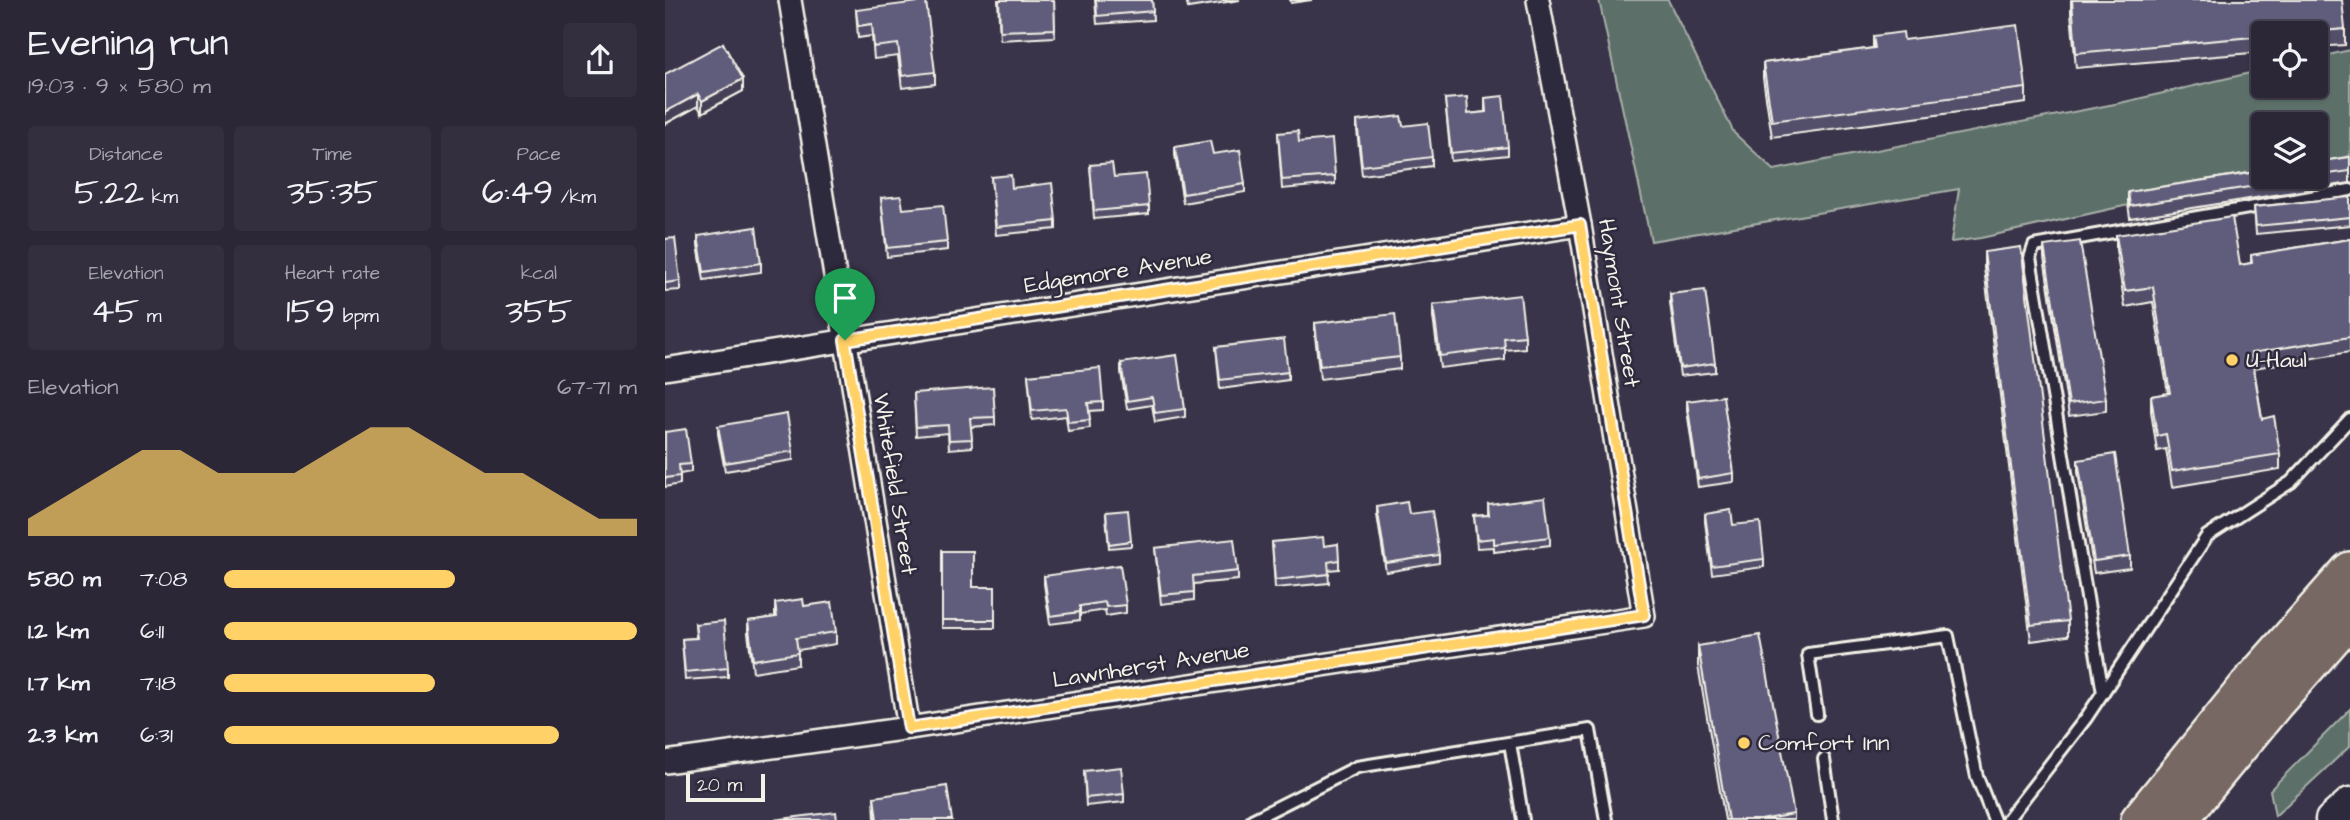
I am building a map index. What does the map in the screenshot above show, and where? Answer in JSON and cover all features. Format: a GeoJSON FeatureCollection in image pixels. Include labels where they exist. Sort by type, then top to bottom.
{"type":"FeatureCollection","features":[{"type":"Feature","properties":{"kind":"highway"},"geometry":{"type":"LineString","coordinates":[[2140,820],[2251,683],[2350,571]]}},
{"type":"Feature","properties":{"kind":"highway"},"geometry":{"type":"LineString","coordinates":[[2178,820],[2276,701],[2350,617]]}},
{"type":"Feature","properties":{"kind":"main road"},"geometry":{"type":"LineString","coordinates":[[2331,820],[2350,803]]}},
{"type":"Feature","properties":{"kind":"street","name":"Whitefield Street"},"geometry":{"type":"LineString","coordinates":[[790,0],[909,728]]}},
{"type":"Feature","properties":{"kind":"street","name":"Haymont Street"},"geometry":{"type":"LineString","coordinates":[[1538,0],[1580,225],[1644,615]]}},
{"type":"Feature","properties":{"kind":"street","name":"Edgemore Avenue"},"geometry":{"type":"LineString","coordinates":[[665,369],[1580,225]]}},
{"type":"Feature","properties":{"kind":"street","name":"Lawnherst Avenue"},"geometry":{"type":"LineString","coordinates":[[665,762],[909,728],[1644,615]]}},
{"type":"Feature","properties":{"kind":"lane"},"geometry":{"type":"LineString","coordinates":[[2103,693],[2030,258],[2034,246],[2350,190]]}},
{"type":"Feature","properties":{"kind":"lane"},"geometry":{"type":"LineString","coordinates":[[2007,820],[2086,718],[2207,536],[2291,482],[2350,419]]}},
{"type":"Feature","properties":{"kind":"lane"},"geometry":{"type":"LineString","coordinates":[[1817,714],[1808,654],[1948,636],[1977,777],[1994,820]]}},
{"type":"Feature","properties":{"kind":"lane"},"geometry":{"type":"LineString","coordinates":[[1252,820],[1357,767],[1590,730],[1606,820]]}},
{"type":"Feature","properties":{"kind":"lane"},"geometry":{"type":"LineString","coordinates":[[1510,743],[1523,820]]}},
{"type":"Feature","properties":{"kind":"lane"},"geometry":{"type":"LineString","coordinates":[[1824,759],[1833,820]]}},
{"type":"Feature","properties":{"kind":"green space"},"geometry":{"type":"Polygon","coordinates":[[[1599,0],[1668,0],[1734,133],[1774,170],[2120,103],[2251,73],[2251,98],[2328,98],[2328,55],[2350,50],[2350,156],[2328,160],[2328,112],[2251,112],[2251,178],[1981,238],[1951,242],[1959,189],[1651,241],[1599,0]]]}},
{"type":"Feature","properties":{"kind":"green space"},"geometry":{"type":"Polygon","coordinates":[[[2350,709],[2350,746],[2275,816],[2270,790],[2350,709]]]}},
{"type":"Feature","properties":{"kind":"building"},"geometry":{"type":"Polygon","coordinates":[[[999,0],[1054,0],[1055,29],[1000,31],[999,0]]]}},
{"type":"Feature","properties":{"kind":"building"},"geometry":{"type":"Polygon","coordinates":[[[1096,0],[1152,0],[1153,11],[1097,16],[1096,0]]]}},
{"type":"Feature","properties":{"kind":"building"},"geometry":{"type":"Polygon","coordinates":[[[2072,0],[2342,0],[2345,29],[2328,30],[2328,21],[2251,21],[2251,37],[2076,53],[2072,0]]]}},
{"type":"Feature","properties":{"kind":"building"},"geometry":{"type":"Polygon","coordinates":[[[926,1],[935,72],[902,76],[898,44],[874,47],[872,24],[858,26],[856,10],[926,1]]]}},
{"type":"Feature","properties":{"kind":"building"},"geometry":{"type":"Polygon","coordinates":[[[2018,25],[2026,88],[1772,121],[1763,63],[1875,48],[1873,36],[1903,32],[1904,40],[2018,25]]]}},
{"type":"Feature","properties":{"kind":"building"},"geometry":{"type":"Polygon","coordinates":[[[723,43],[743,79],[702,101],[698,94],[665,112],[665,74],[723,43]]]}},
{"type":"Feature","properties":{"kind":"building"},"geometry":{"type":"Polygon","coordinates":[[[1503,96],[1508,147],[1451,153],[1445,99],[1467,97],[1468,114],[1486,112],[1485,98],[1503,96]]]}},
{"type":"Feature","properties":{"kind":"building"},"geometry":{"type":"Polygon","coordinates":[[[1401,116],[1403,126],[1428,123],[1432,157],[1362,166],[1357,121],[1401,116]]]}},
{"type":"Feature","properties":{"kind":"building"},"geometry":{"type":"Polygon","coordinates":[[[1298,131],[1299,142],[1332,139],[1335,176],[1282,180],[1278,133],[1298,131]]]}},
{"type":"Feature","properties":{"kind":"building"},"geometry":{"type":"Polygon","coordinates":[[[1210,141],[1213,154],[1240,150],[1245,184],[1183,194],[1175,147],[1210,141]]]}},
{"type":"Feature","properties":{"kind":"building"},"geometry":{"type":"Polygon","coordinates":[[[2350,157],[2350,171],[2328,174],[2328,160],[2350,157]]]}},
{"type":"Feature","properties":{"kind":"building"},"geometry":{"type":"Polygon","coordinates":[[[1112,163],[1114,177],[1146,174],[1149,206],[1094,211],[1090,165],[1112,163]]]}},
{"type":"Feature","properties":{"kind":"building"},"geometry":{"type":"Polygon","coordinates":[[[2251,173],[2251,187],[2130,206],[2128,192],[2251,173]]]}},
{"type":"Feature","properties":{"kind":"building"},"geometry":{"type":"Polygon","coordinates":[[[1011,175],[1012,188],[1052,183],[1056,221],[996,227],[991,177],[1011,175]]]}},
{"type":"Feature","properties":{"kind":"building"},"geometry":{"type":"Polygon","coordinates":[[[901,196],[903,209],[943,205],[947,242],[887,248],[881,198],[901,196]]]}},
{"type":"Feature","properties":{"kind":"building"},"geometry":{"type":"Polygon","coordinates":[[[2350,197],[2350,217],[2256,226],[2254,207],[2350,197]]]}},
{"type":"Feature","properties":{"kind":"building","name":"U-Haul"},"geometry":{"type":"Polygon","coordinates":[[[2232,217],[2240,265],[2252,263],[2251,255],[2350,239],[2350,337],[2251,353],[2262,419],[2274,416],[2280,454],[2172,471],[2166,434],[2157,436],[2151,396],[2170,393],[2153,287],[2125,291],[2116,235],[2232,217]]]}},
{"type":"Feature","properties":{"kind":"building"},"geometry":{"type":"Polygon","coordinates":[[[756,227],[761,263],[704,272],[698,236],[756,227]]]}},
{"type":"Feature","properties":{"kind":"building"},"geometry":{"type":"Polygon","coordinates":[[[675,238],[680,281],[665,283],[665,239],[675,238]]]}},
{"type":"Feature","properties":{"kind":"building"},"geometry":{"type":"Polygon","coordinates":[[[2080,241],[2106,399],[2069,404],[2044,246],[2080,241]]]}},
{"type":"Feature","properties":{"kind":"building"},"geometry":{"type":"Polygon","coordinates":[[[2021,247],[2068,621],[2031,625],[1984,252],[2021,247]]]}},
{"type":"Feature","properties":{"kind":"building"},"geometry":{"type":"Polygon","coordinates":[[[1705,290],[1715,363],[1680,368],[1670,294],[1705,290]]]}},
{"type":"Feature","properties":{"kind":"building"},"geometry":{"type":"Polygon","coordinates":[[[1520,295],[1525,336],[1504,338],[1505,348],[1440,356],[1433,305],[1520,295]]]}},
{"type":"Feature","properties":{"kind":"building"},"geometry":{"type":"Polygon","coordinates":[[[1395,314],[1400,357],[1320,366],[1315,323],[1395,314]]]}},
{"type":"Feature","properties":{"kind":"building"},"geometry":{"type":"Polygon","coordinates":[[[1284,339],[1288,372],[1220,380],[1216,347],[1284,339]]]}},
{"type":"Feature","properties":{"kind":"building"},"geometry":{"type":"Polygon","coordinates":[[[1177,355],[1185,409],[1155,413],[1152,397],[1127,401],[1121,363],[1177,355]]]}},
{"type":"Feature","properties":{"kind":"building"},"geometry":{"type":"Polygon","coordinates":[[[1100,368],[1103,402],[1088,403],[1090,420],[1068,422],[1066,408],[1032,411],[1028,375],[1100,368]]]}},
{"type":"Feature","properties":{"kind":"building"},"geometry":{"type":"Polygon","coordinates":[[[993,387],[995,417],[970,418],[972,439],[949,440],[948,425],[916,427],[914,393],[993,387]]]}},
{"type":"Feature","properties":{"kind":"building"},"geometry":{"type":"Polygon","coordinates":[[[1723,396],[1734,473],[1698,479],[1687,401],[1723,396]]]}},
{"type":"Feature","properties":{"kind":"building"},"geometry":{"type":"Polygon","coordinates":[[[787,414],[793,451],[725,463],[718,426],[787,414]]]}},
{"type":"Feature","properties":{"kind":"building"},"geometry":{"type":"Polygon","coordinates":[[[686,429],[691,464],[679,465],[680,476],[665,478],[665,432],[686,429]]]}},
{"type":"Feature","properties":{"kind":"building"},"geometry":{"type":"Polygon","coordinates":[[[2115,454],[2130,556],[2094,561],[2078,460],[2115,454]]]}},
{"type":"Feature","properties":{"kind":"building"},"geometry":{"type":"Polygon","coordinates":[[[1545,497],[1550,537],[1494,544],[1494,538],[1477,540],[1474,516],[1489,515],[1488,504],[1545,497]]]}},
{"type":"Feature","properties":{"kind":"building"},"geometry":{"type":"Polygon","coordinates":[[[1407,502],[1409,514],[1432,511],[1439,555],[1386,563],[1377,507],[1407,502]]]}},
{"type":"Feature","properties":{"kind":"building"},"geometry":{"type":"Polygon","coordinates":[[[1128,510],[1131,541],[1109,544],[1106,512],[1128,510]]]}},
{"type":"Feature","properties":{"kind":"building"},"geometry":{"type":"Polygon","coordinates":[[[1731,510],[1733,525],[1760,522],[1764,559],[1712,566],[1705,514],[1731,510]]]}},
{"type":"Feature","properties":{"kind":"building"},"geometry":{"type":"Polygon","coordinates":[[[1323,537],[1324,546],[1338,544],[1339,560],[1328,562],[1329,574],[1275,580],[1272,542],[1323,537]]]}},
{"type":"Feature","properties":{"kind":"building"},"geometry":{"type":"Polygon","coordinates":[[[1234,539],[1238,571],[1193,576],[1194,592],[1161,595],[1155,548],[1234,539]]]}},
{"type":"Feature","properties":{"kind":"building"},"geometry":{"type":"Polygon","coordinates":[[[942,551],[973,551],[973,587],[995,587],[995,620],[942,620],[942,551]]]}},
{"type":"Feature","properties":{"kind":"building"},"geometry":{"type":"Polygon","coordinates":[[[1120,565],[1126,605],[1106,607],[1105,602],[1080,606],[1080,612],[1050,616],[1044,576],[1120,565]]]}},
{"type":"Feature","properties":{"kind":"building"},"geometry":{"type":"Polygon","coordinates":[[[803,599],[804,606],[832,602],[836,632],[796,638],[798,653],[753,660],[748,621],[777,617],[775,603],[803,599]]]}},
{"type":"Feature","properties":{"kind":"building"},"geometry":{"type":"Polygon","coordinates":[[[724,621],[728,668],[685,672],[682,639],[697,638],[695,624],[724,621]]]}},
{"type":"Feature","properties":{"kind":"building","name":"Comfort Inn"},"geometry":{"type":"Polygon","coordinates":[[[1760,635],[1794,814],[1761,820],[1728,820],[1698,646],[1760,635]]]}},
{"type":"Feature","properties":{"kind":"building"},"geometry":{"type":"Polygon","coordinates":[[[1121,767],[1124,794],[1086,798],[1084,771],[1121,767]]]}},
{"type":"Feature","properties":{"kind":"building"},"geometry":{"type":"Polygon","coordinates":[[[947,786],[952,820],[877,820],[874,797],[947,786]]]}},
{"type":"Feature","properties":{"kind":"building"},"geometry":{"type":"Polygon","coordinates":[[[836,812],[837,820],[773,820],[836,812]]]}},
{"type":"Feature","properties":{"kind":"place","name":"U-Haul"},"geometry":{"type":"Point","coordinates":[2232,360]}},
{"type":"Feature","properties":{"kind":"place","name":"Comfort Inn"},"geometry":{"type":"Point","coordinates":[1744,743]}},
{"type":"Feature","properties":{"kind":"route"},"geometry":{"type":"LineString","coordinates":[[1580,225],[1644,615],[909,728],[845,340],[1580,225]]}}]}
